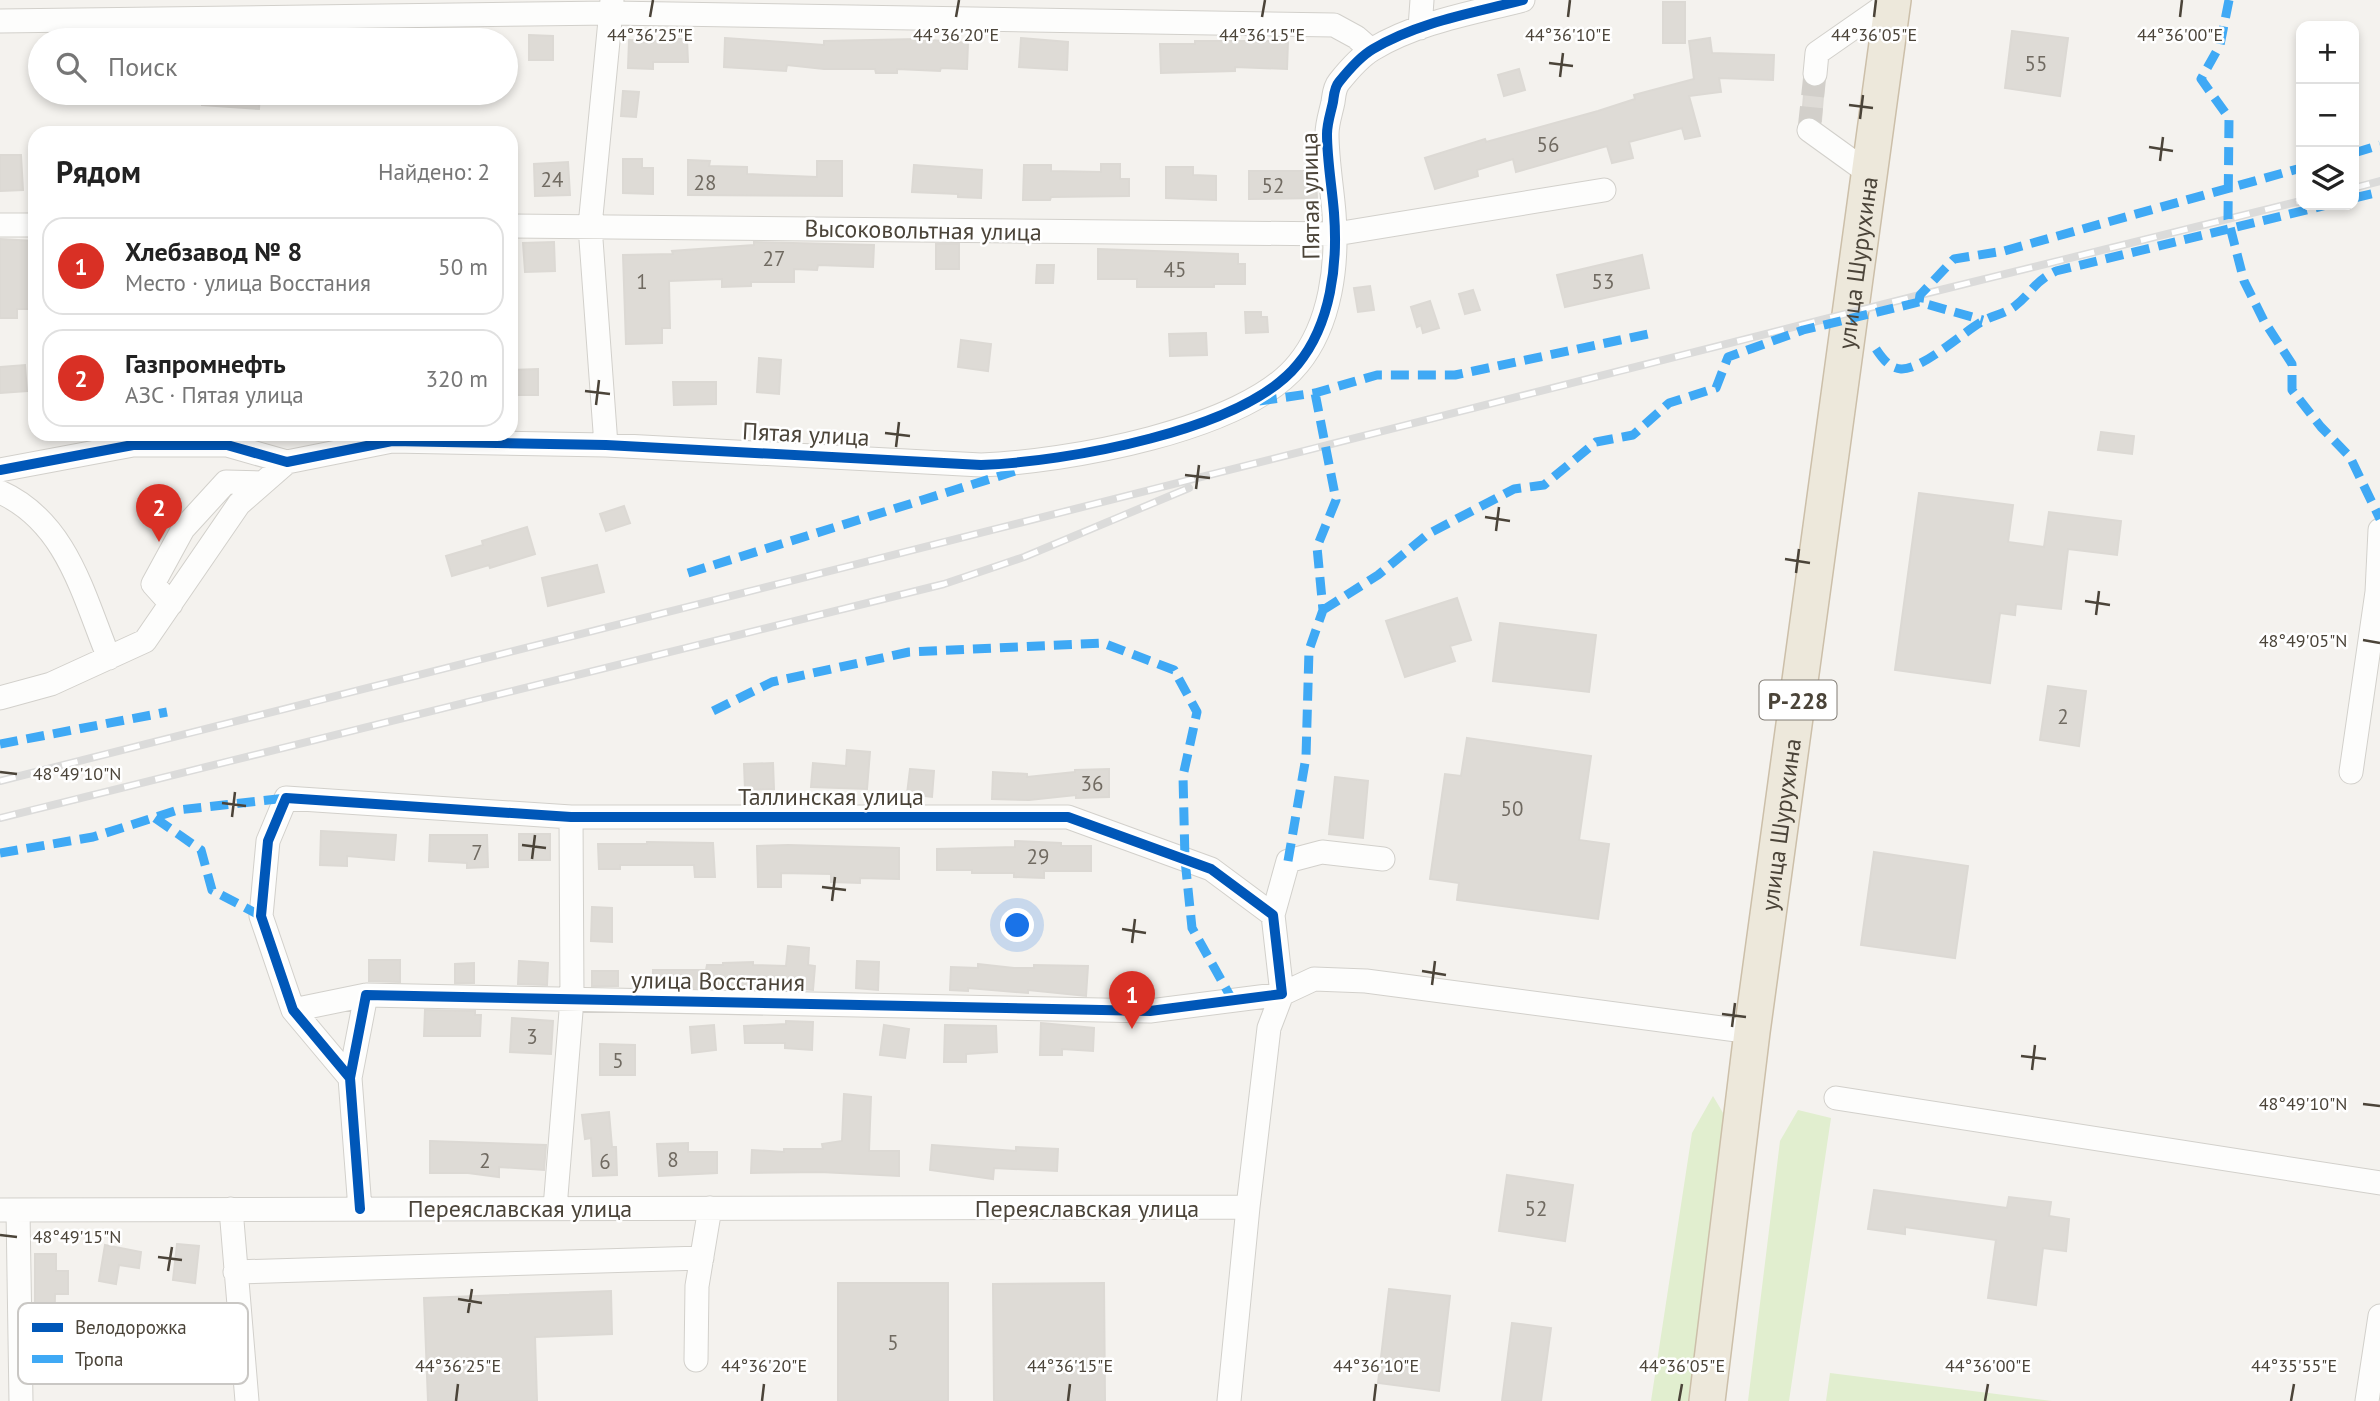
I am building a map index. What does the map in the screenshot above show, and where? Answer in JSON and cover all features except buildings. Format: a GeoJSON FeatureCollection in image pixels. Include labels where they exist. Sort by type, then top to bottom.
{"type":"FeatureCollection","features":[{"type":"Feature","properties":{"kind":"highway","name":"улица Шурухина"},"geometry":{"type":"LineString","coordinates":[[1707,1401],[1752,1032],[1893,0]]}},
{"type":"Feature","properties":{"kind":"street"},"geometry":{"type":"LineString","coordinates":[[1420,27],[1422,0]]}},
{"type":"Feature","properties":{"kind":"street","name":"Пятая улица"},"geometry":{"type":"LineString","coordinates":[[0,470],[133,445],[227,445],[287,462],[392,441],[606,445],[981,465],[1023,463],[1071,456],[1166,433],[1217,416],[1250,401],[1297,366],[1313,343],[1324,318],[1332,281],[1336,234],[1327,132],[1336,85],[1371,50],[1420,27],[1523,0]]}},
{"type":"Feature","properties":{"kind":"street"},"geometry":{"type":"LineString","coordinates":[[1815,74],[1817,53],[1893,0]]}},
{"type":"Feature","properties":{"kind":"street"},"geometry":{"type":"LineString","coordinates":[[606,445],[590,226],[611,7]]}},
{"type":"Feature","properties":{"kind":"street"},"geometry":{"type":"LineString","coordinates":[[0,21],[611,7],[1334,25],[1356,37],[1371,50]]}},
{"type":"Feature","properties":{"kind":"street"},"geometry":{"type":"LineString","coordinates":[[1809,130],[1870,174]]}},
{"type":"Feature","properties":{"kind":"street","name":"Высоковольтная улица"},"geometry":{"type":"LineString","coordinates":[[518,226],[1336,234],[1604,190]]}},
{"type":"Feature","properties":{"kind":"street"},"geometry":{"type":"LineString","coordinates":[[0,225],[28,225]]}},
{"type":"Feature","properties":{"kind":"street"},"geometry":{"type":"LineString","coordinates":[[0,698],[51,684],[145,641],[239,504],[287,462]]}},
{"type":"Feature","properties":{"kind":"street"},"geometry":{"type":"LineString","coordinates":[[171,604],[153,584],[183,529],[226,482],[263,483]]}},
{"type":"Feature","properties":{"kind":"street"},"geometry":{"type":"LineString","coordinates":[[0,492],[18,500],[36,515],[63,548],[109,658]]}},
{"type":"Feature","properties":{"kind":"street"},"geometry":{"type":"LineString","coordinates":[[2351,772],[2378,596],[2380,530]]}},
{"type":"Feature","properties":{"kind":"street","name":"Таллинская улица"},"geometry":{"type":"LineString","coordinates":[[293,1010],[261,916],[268,841],[286,798],[571,817],[1068,817],[1211,869],[1273,915]]}},
{"type":"Feature","properties":{"kind":"street"},"geometry":{"type":"LineString","coordinates":[[555,1208],[572,999],[571,817]]}},
{"type":"Feature","properties":{"kind":"street"},"geometry":{"type":"LineString","coordinates":[[1229,1401],[1269,1028],[1282,994],[1273,915],[1288,862],[1322,852],[1383,859]]}},
{"type":"Feature","properties":{"kind":"street"},"geometry":{"type":"LineString","coordinates":[[1282,994],[1314,978],[1366,981],[1752,1032]]}},
{"type":"Feature","properties":{"kind":"street","name":"улица Восстания"},"geometry":{"type":"LineString","coordinates":[[293,1010],[366,995],[1150,1011],[1282,994]]}},
{"type":"Feature","properties":{"kind":"street"},"geometry":{"type":"LineString","coordinates":[[360,1209],[350,1079],[366,995]]}},
{"type":"Feature","properties":{"kind":"street"},"geometry":{"type":"LineString","coordinates":[[293,1010],[350,1079]]}},
{"type":"Feature","properties":{"kind":"street"},"geometry":{"type":"LineString","coordinates":[[1836,1098],[2380,1183]]}},
{"type":"Feature","properties":{"kind":"street","name":"Переяславская улица"},"geometry":{"type":"LineString","coordinates":[[9,1210],[1248,1207]]}},
{"type":"Feature","properties":{"kind":"street"},"geometry":{"type":"LineString","coordinates":[[696,1360],[697,1286],[710,1208]]}},
{"type":"Feature","properties":{"kind":"street"},"geometry":{"type":"LineString","coordinates":[[231,1209],[238,1303]]}},
{"type":"Feature","properties":{"kind":"street"},"geometry":{"type":"LineString","coordinates":[[9,1210],[18,1353]]}},
{"type":"Feature","properties":{"kind":"street"},"geometry":{"type":"LineString","coordinates":[[235,1272],[702,1258]]}},
{"type":"Feature","properties":{"kind":"street"},"geometry":{"type":"LineString","coordinates":[[2367,1401],[2380,1316]]}},
{"type":"Feature","properties":{"kind":"green space"},"geometry":{"type":"Polygon","coordinates":[[[1713,1096],[1729,1123],[1688,1401],[1651,1401],[1692,1133],[1713,1096]]]}},
{"type":"Feature","properties":{"kind":"green space"},"geometry":{"type":"Polygon","coordinates":[[[1798,1110],[1831,1118],[1789,1401],[1748,1401],[1780,1141],[1798,1110]]]}},
{"type":"Feature","properties":{"kind":"green space"},"geometry":{"type":"Polygon","coordinates":[[[1830,1373],[2052,1401],[1826,1401],[1830,1373]]]}},
{"type":"Feature","properties":{"kind":"tunnel"},"geometry":{"type":"LineString","coordinates":[[1809,130],[1815,74]]}},
{"type":"Feature","properties":{"kind":"railway"},"geometry":{"type":"LineString","coordinates":[[2359,187],[2380,181]]}},
{"type":"Feature","properties":{"kind":"railway"},"geometry":{"type":"LineString","coordinates":[[0,781],[2296,202]]}},
{"type":"Feature","properties":{"kind":"railway"},"geometry":{"type":"LineString","coordinates":[[0,818],[944,584],[1024,557],[1189,488]]}},
{"type":"Feature","properties":{"kind":"marked path"},"geometry":{"type":"LineString","coordinates":[[2229,0],[2220,45],[2201,79],[2229,118],[2228,219],[2244,281],[2264,321],[2292,364],[2292,390],[2321,427],[2350,457],[2380,519]]}},
{"type":"Feature","properties":{"kind":"marked path"},"geometry":{"type":"LineString","coordinates":[[2359,151],[2380,145]]}},
{"type":"Feature","properties":{"kind":"marked path"},"geometry":{"type":"LineString","coordinates":[[1919,302],[1920,295],[1954,259],[2004,251],[2296,169]]}},
{"type":"Feature","properties":{"kind":"marked path"},"geometry":{"type":"LineString","coordinates":[[2359,197],[2380,192]]}},
{"type":"Feature","properties":{"kind":"marked path"},"geometry":{"type":"LineString","coordinates":[[1876,349],[1889,365],[1901,369],[1910,368],[1932,357],[1985,320],[2012,308],[2037,283],[2056,271],[2306,210]]}},
{"type":"Feature","properties":{"kind":"marked path"},"geometry":{"type":"LineString","coordinates":[[1323,610],[1378,575],[1428,534],[1514,489],[1544,485],[1596,442],[1633,435],[1669,403],[1716,388],[1728,357],[1803,330],[1919,302],[1983,320]]}},
{"type":"Feature","properties":{"kind":"marked path"},"geometry":{"type":"LineString","coordinates":[[1259,401],[1315,393],[1377,375],[1455,375],[1653,333]]}},
{"type":"Feature","properties":{"kind":"marked path"},"geometry":{"type":"LineString","coordinates":[[1288,861],[1306,757],[1309,650],[1323,610],[1317,547],[1336,500],[1315,393]]}},
{"type":"Feature","properties":{"kind":"marked path"},"geometry":{"type":"LineString","coordinates":[[688,573],[1022,469]]}},
{"type":"Feature","properties":{"kind":"marked path"},"geometry":{"type":"LineString","coordinates":[[713,711],[772,682],[909,652],[1103,643],[1174,670],[1197,712],[1183,776],[1185,860],[1192,928],[1233,1001]]}},
{"type":"Feature","properties":{"kind":"marked path"},"geometry":{"type":"LineString","coordinates":[[0,744],[167,712]]}},
{"type":"Feature","properties":{"kind":"marked path"},"geometry":{"type":"LineString","coordinates":[[0,853],[93,837],[178,810],[286,798]]}},
{"type":"Feature","properties":{"kind":"marked path"},"geometry":{"type":"LineString","coordinates":[[155,818],[201,850],[212,890],[261,916]]}},
{"type":"Feature","properties":{"kind":"cycle path"},"geometry":{"type":"LineString","coordinates":[[0,470],[133,445],[227,445],[287,462],[392,441],[606,445],[981,465],[1016,463],[1104,449],[1196,425],[1237,408],[1272,387],[1298,364],[1318,331],[1330,293],[1335,252],[1327,134],[1339,82],[1364,56],[1390,40],[1446,19],[1523,0]]}},
{"type":"Feature","properties":{"kind":"cycle path"},"geometry":{"type":"LineString","coordinates":[[350,1078],[293,1010],[261,916],[268,841],[286,798],[571,817],[1068,817],[1211,869],[1273,915],[1282,994],[1150,1011],[366,995],[350,1078],[360,1209]]}},
{"type":"Feature","properties":{"kind":"place","name":"Газпромнефть"},"geometry":{"type":"Point","coordinates":[159,542]}},
{"type":"Feature","properties":{"kind":"place","name":"Хлебзавод № 8"},"geometry":{"type":"Point","coordinates":[1132,1029]}}]}
